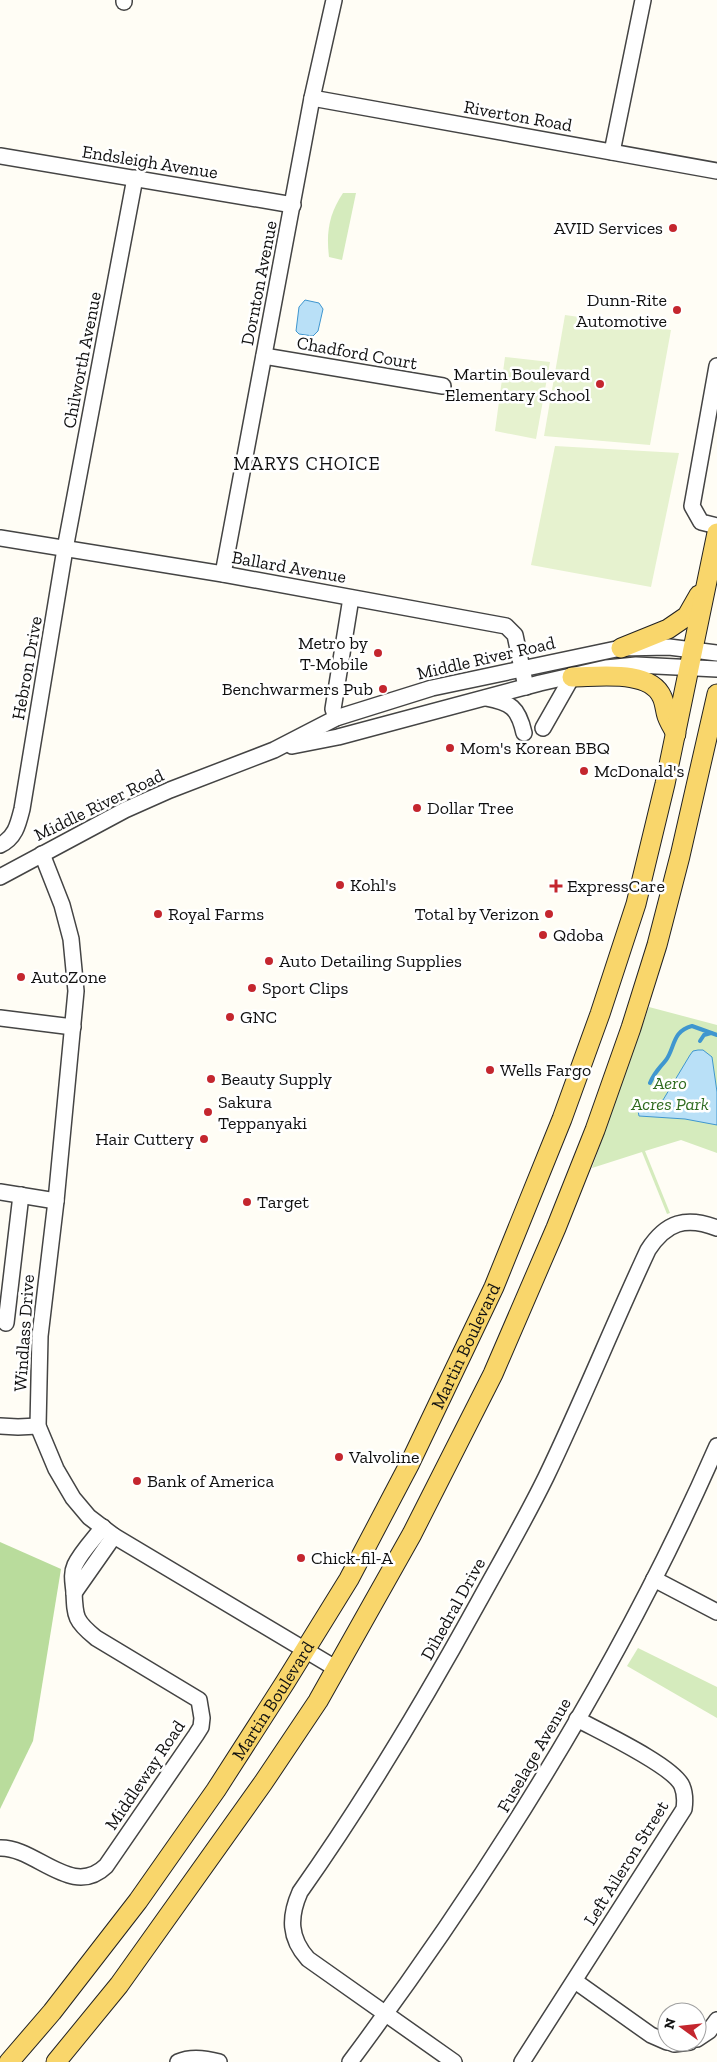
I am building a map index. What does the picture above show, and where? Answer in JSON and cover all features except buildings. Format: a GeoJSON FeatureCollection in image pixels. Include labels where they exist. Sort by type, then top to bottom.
{"type":"FeatureCollection","features":[{"type":"Feature","properties":{"kind":"main road","name":"Martin Boulevard"},"geometry":{"type":"LineString","coordinates":[[9,2062],[52,2012],[138,1901],[216,1790],[306,1649],[349,1579],[410,1463],[490,1296],[530,1202],[562,1119],[600,1014],[636,904],[676,734],[717,533]]}},
{"type":"Feature","properties":{"kind":"main road"},"geometry":{"type":"LineString","coordinates":[[621,648],[668,629],[687,616],[708,578]]}},
{"type":"Feature","properties":{"kind":"main road"},"geometry":{"type":"LineString","coordinates":[[572,677],[622,676],[639,678],[654,686],[662,696],[667,716],[676,734]]}},
{"type":"Feature","properties":{"kind":"main road","name":"Martin Boulevard"},"geometry":{"type":"LineString","coordinates":[[56,2062],[119,1985],[263,1783],[318,1701],[440,1482],[493,1374],[596,1130],[631,1028],[657,945],[680,856],[717,694]]}},
{"type":"Feature","properties":{"kind":"main road"},"geometry":{"type":"LineString","coordinates":[[680,856],[702,797],[717,742]]}},
{"type":"Feature","properties":{"kind":"street","name":"Dornton Avenue"},"geometry":{"type":"LineString","coordinates":[[223,574],[312,98],[334,0]]}},
{"type":"Feature","properties":{"kind":"street"},"geometry":{"type":"LineString","coordinates":[[612,152],[643,0]]}},
{"type":"Feature","properties":{"kind":"street","name":"Riverton Road"},"geometry":{"type":"LineString","coordinates":[[312,98],[717,171]]}},
{"type":"Feature","properties":{"kind":"street","name":"Endsleigh Avenue"},"geometry":{"type":"LineString","coordinates":[[0,156],[293,204]]}},
{"type":"Feature","properties":{"kind":"street","name":"Chilworth Avenue"},"geometry":{"type":"LineString","coordinates":[[65,549],[135,178]]}},
{"type":"Feature","properties":{"kind":"street","name":"Chadford Court"},"geometry":{"type":"LineString","coordinates":[[264,356],[443,386]]}},
{"type":"Feature","properties":{"kind":"street"},"geometry":{"type":"LineString","coordinates":[[717,366],[692,506],[701,522],[717,526]]}},
{"type":"Feature","properties":{"kind":"street","name":"Ballard Avenue"},"geometry":{"type":"LineString","coordinates":[[0,538],[223,574],[506,626],[514,635],[526,687]]}},
{"type":"Feature","properties":{"kind":"street","name":"Hebron Drive"},"geometry":{"type":"LineString","coordinates":[[0,845],[12,836],[19,821],[65,549]]}},
{"type":"Feature","properties":{"kind":"street"},"geometry":{"type":"LineString","coordinates":[[336,718],[334,709],[352,598]]}},
{"type":"Feature","properties":{"kind":"street","name":"Middle River Road"},"geometry":{"type":"LineString","coordinates":[[0,877],[125,810],[170,790],[274,750],[336,718],[432,688],[621,648],[669,647],[717,669]]}},
{"type":"Feature","properties":{"kind":"street","name":"Middle River Road"},"geometry":{"type":"LineString","coordinates":[[274,750],[338,737],[526,687],[606,668],[692,659],[717,653]]}},
{"type":"Feature","properties":{"kind":"street"},"geometry":{"type":"LineString","coordinates":[[543,728],[572,677]]}},
{"type":"Feature","properties":{"kind":"street"},"geometry":{"type":"LineString","coordinates":[[486,698],[501,701],[516,710],[524,733]]}},
{"type":"Feature","properties":{"kind":"street","name":"Windlass Drive"},"geometry":{"type":"LineString","coordinates":[[42,854],[62,905],[71,939],[76,985],[74,1027],[40,1336],[38,1426],[56,1469],[73,1498],[89,1517],[181,1578],[306,1649],[337,1669]]}},
{"type":"Feature","properties":{"kind":"street"},"geometry":{"type":"LineString","coordinates":[[0,1018],[74,1027]]}},
{"type":"Feature","properties":{"kind":"street"},"geometry":{"type":"LineString","coordinates":[[0,1192],[56,1201]]}},
{"type":"Feature","properties":{"kind":"street"},"geometry":{"type":"LineString","coordinates":[[6,1323],[21,1195]]}},
{"type":"Feature","properties":{"kind":"street","name":"Dihedral Drive"},"geometry":{"type":"LineString","coordinates":[[454,2062],[317,1965],[302,1952],[291,1927],[295,1903],[300,1892],[352,1816],[404,1733],[509,1546],[545,1478],[587,1389],[648,1250],[659,1234],[673,1225],[694,1223],[706,1224],[717,1228]]}},
{"type":"Feature","properties":{"kind":"street"},"geometry":{"type":"LineString","coordinates":[[0,1426],[38,1426]]}},
{"type":"Feature","properties":{"kind":"street","name":"Fuselage Avenue"},"geometry":{"type":"LineString","coordinates":[[350,2062],[386,2014],[487,1869],[577,1719],[654,1578],[717,1446]]}},
{"type":"Feature","properties":{"kind":"street","name":"Middleway Road"},"geometry":{"type":"LineString","coordinates":[[0,1848],[16,1851],[77,1878],[91,1876],[100,1872],[133,1828],[201,1726],[202,1718],[199,1700],[96,1638],[82,1626],[74,1608],[74,1593],[108,1531]]}},
{"type":"Feature","properties":{"kind":"street"},"geometry":{"type":"LineString","coordinates":[[654,1578],[717,1612]]}},
{"type":"Feature","properties":{"kind":"street","name":"Left Aileron Street"},"geometry":{"type":"LineString","coordinates":[[522,2062],[684,1809],[685,1801],[682,1786],[671,1772],[577,1719]]}},
{"type":"Feature","properties":{"kind":"street"},"geometry":{"type":"LineString","coordinates":[[575,1981],[657,2037]]}},
{"type":"Feature","properties":{"kind":"street"},"geometry":{"type":"LineString","coordinates":[[707,2032],[717,2020]]}},
{"type":"Feature","properties":{"kind":"street"},"geometry":{"type":"LineString","coordinates":[[178,2062],[206,2058],[219,2062]]}},
{"type":"Feature","properties":{"kind":"green space"},"geometry":{"type":"Polygon","coordinates":[[[343,193],[356,193],[342,260],[329,257],[328,231],[334,208],[343,193]]]}},
{"type":"Feature","properties":{"kind":"green space"},"geometry":{"type":"Polygon","coordinates":[[[565,315],[671,330],[650,445],[544,436],[565,315]]]}},
{"type":"Feature","properties":{"kind":"green space"},"geometry":{"type":"Polygon","coordinates":[[[505,357],[550,362],[536,439],[495,431],[505,357]]]}},
{"type":"Feature","properties":{"kind":"green space"},"geometry":{"type":"Polygon","coordinates":[[[555,446],[679,453],[651,587],[531,565],[555,446]]]}},
{"type":"Feature","properties":{"kind":"green space","name":"Aero Acres Park"},"geometry":{"type":"Polygon","coordinates":[[[649,1007],[717,1025],[717,1153],[681,1140],[645,1151],[670,1213],[667,1214],[642,1152],[592,1168],[649,1007]]]}},
{"type":"Feature","properties":{"kind":"green space"},"geometry":{"type":"Polygon","coordinates":[[[0,1542],[61,1569],[33,1741],[0,1809],[0,1542]]]}},
{"type":"Feature","properties":{"kind":"green space"},"geometry":{"type":"Polygon","coordinates":[[[638,1648],[717,1687],[717,1718],[627,1666],[638,1648]]]}},
{"type":"Feature","properties":{"kind":"water"},"geometry":{"type":"Polygon","coordinates":[[[305,300],[319,303],[323,309],[318,331],[313,336],[299,334],[296,331],[299,307],[305,300]]]}},
{"type":"Feature","properties":{"kind":"water"},"geometry":{"type":"Polygon","coordinates":[[[703,1050],[712,1057],[717,1092],[717,1125],[685,1119],[639,1116],[638,1111],[640,1107],[663,1100],[690,1055],[693,1051],[703,1050]]]}},
{"type":"Feature","properties":{"kind":"waterway"},"geometry":{"type":"LineString","coordinates":[[650,1083],[669,1055],[677,1036],[686,1028],[692,1026],[717,1035]]}},
{"type":"Feature","properties":{"kind":"waterway"},"geometry":{"type":"LineString","coordinates":[[700,1041],[704,1035],[711,1033]]}},
{"type":"Feature","properties":{"kind":"place","name":"AVID Services"},"geometry":{"type":"Point","coordinates":[673,228]}},
{"type":"Feature","properties":{"kind":"place","name":"Dunn-Rite Automotive"},"geometry":{"type":"Point","coordinates":[677,310]}},
{"type":"Feature","properties":{"kind":"place","name":"Martin Boulevard Elementary School"},"geometry":{"type":"Point","coordinates":[600,384]}},
{"type":"Feature","properties":{"kind":"place","name":"Metro by T-Mobile"},"geometry":{"type":"Point","coordinates":[378,653]}},
{"type":"Feature","properties":{"kind":"place","name":"Benchwarmers Pub"},"geometry":{"type":"Point","coordinates":[383,689]}},
{"type":"Feature","properties":{"kind":"place","name":"Mom's Korean BBQ"},"geometry":{"type":"Point","coordinates":[450,748]}},
{"type":"Feature","properties":{"kind":"place","name":"McDonald's"},"geometry":{"type":"Point","coordinates":[584,771]}},
{"type":"Feature","properties":{"kind":"place","name":"Dollar Tree"},"geometry":{"type":"Point","coordinates":[417,808]}},
{"type":"Feature","properties":{"kind":"place","name":"Kohl's"},"geometry":{"type":"Point","coordinates":[340,885]}},
{"type":"Feature","properties":{"kind":"place","name":"ExpressCare"},"geometry":{"type":"Point","coordinates":[556,886]}},
{"type":"Feature","properties":{"kind":"place","name":"Royal Farms"},"geometry":{"type":"Point","coordinates":[158,914]}},
{"type":"Feature","properties":{"kind":"place","name":"Total by Verizon"},"geometry":{"type":"Point","coordinates":[549,914]}},
{"type":"Feature","properties":{"kind":"place","name":"Qdoba"},"geometry":{"type":"Point","coordinates":[543,935]}},
{"type":"Feature","properties":{"kind":"place","name":"Auto Detailing Supplies"},"geometry":{"type":"Point","coordinates":[269,961]}},
{"type":"Feature","properties":{"kind":"place","name":"AutoZone"},"geometry":{"type":"Point","coordinates":[21,977]}},
{"type":"Feature","properties":{"kind":"place","name":"Sport Clips"},"geometry":{"type":"Point","coordinates":[252,988]}},
{"type":"Feature","properties":{"kind":"place","name":"GNC"},"geometry":{"type":"Point","coordinates":[230,1017]}},
{"type":"Feature","properties":{"kind":"place","name":"Wells Fargo"},"geometry":{"type":"Point","coordinates":[490,1070]}},
{"type":"Feature","properties":{"kind":"place","name":"Beauty Supply"},"geometry":{"type":"Point","coordinates":[211,1079]}},
{"type":"Feature","properties":{"kind":"place","name":"Sakura Teppanyaki"},"geometry":{"type":"Point","coordinates":[208,1112]}},
{"type":"Feature","properties":{"kind":"place","name":"Hair Cuttery"},"geometry":{"type":"Point","coordinates":[204,1139]}},
{"type":"Feature","properties":{"kind":"place","name":"Target"},"geometry":{"type":"Point","coordinates":[247,1202]}},
{"type":"Feature","properties":{"kind":"place","name":"Valvoline"},"geometry":{"type":"Point","coordinates":[339,1457]}},
{"type":"Feature","properties":{"kind":"place","name":"Bank of America"},"geometry":{"type":"Point","coordinates":[137,1481]}},
{"type":"Feature","properties":{"kind":"place","name":"Chick-fil-A"},"geometry":{"type":"Point","coordinates":[301,1558]}},
{"type":"Feature","properties":{"kind":"district","name":"MARYS CHOICE"},"geometry":{"type":"Point","coordinates":[307,463]}}]}
